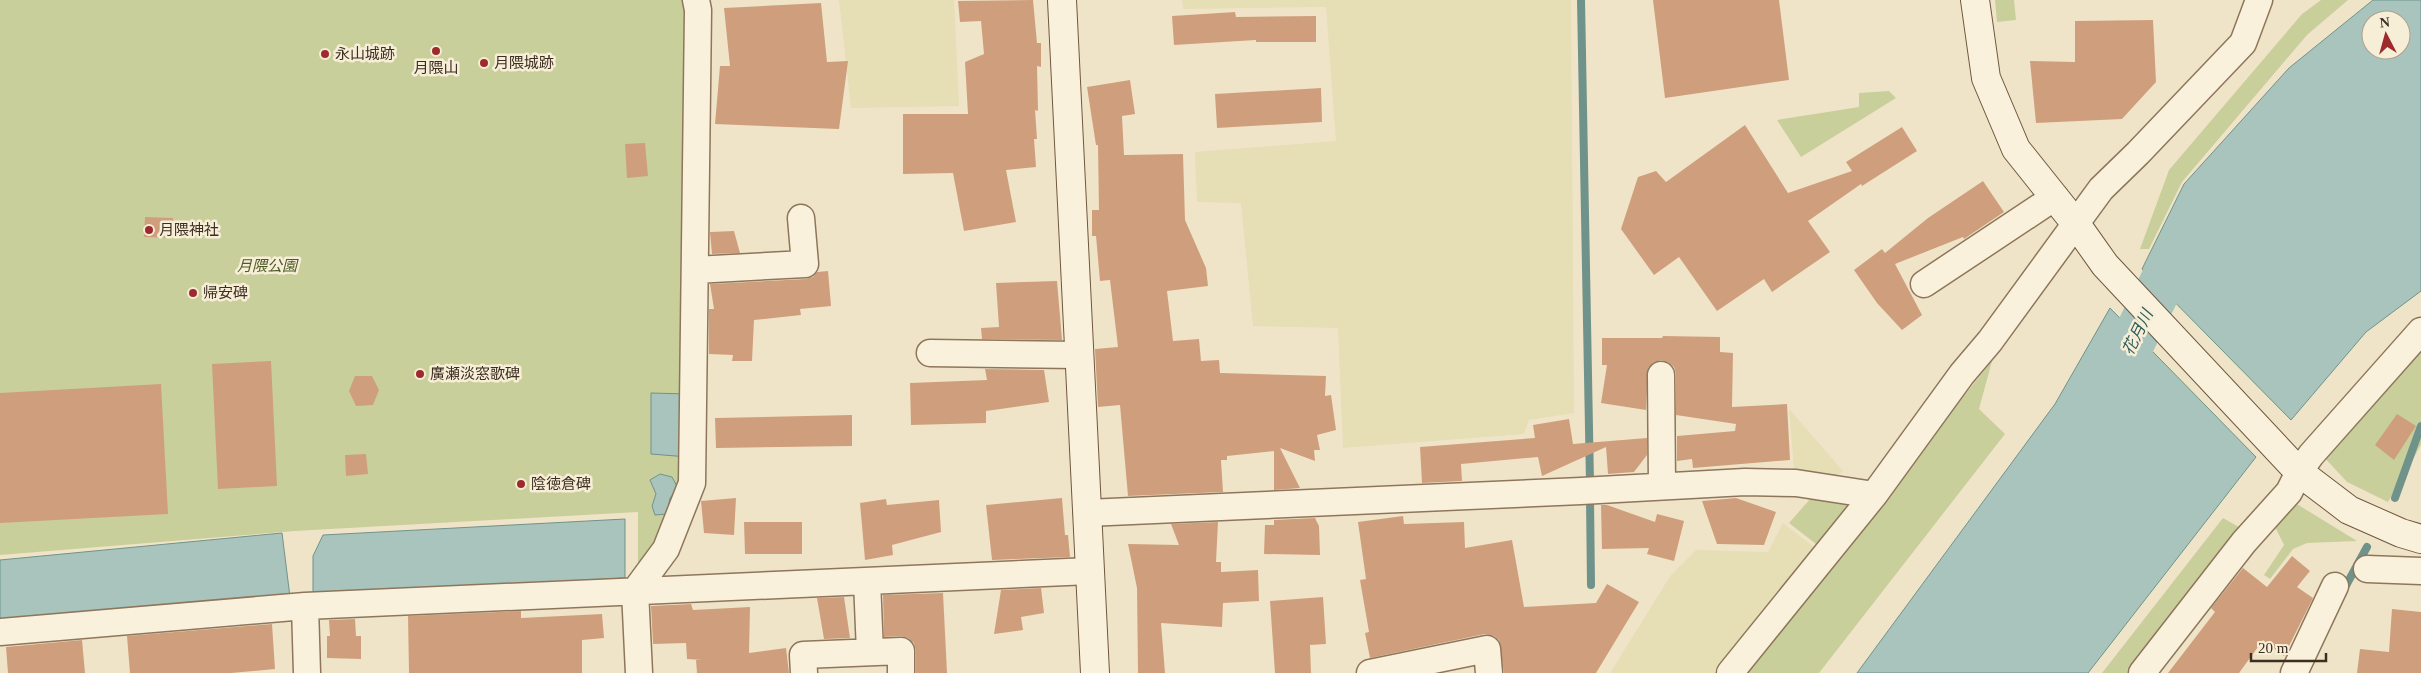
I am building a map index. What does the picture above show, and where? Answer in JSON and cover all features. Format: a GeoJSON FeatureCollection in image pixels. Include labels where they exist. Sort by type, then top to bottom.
{"type":"FeatureCollection","features":[{"type":"Feature","properties":{"kind":"street"},"geometry":{"type":"LineString","coordinates":[[638,673],[636,591],[666,549],[692,483],[696,0]]}},
{"type":"Feature","properties":{"kind":"street"},"geometry":{"type":"LineString","coordinates":[[1062,0],[1095,673]]}},
{"type":"Feature","properties":{"kind":"street"},"geometry":{"type":"LineString","coordinates":[[1975,0],[1986,78],[2016,149],[2076,224],[2104,265],[2299,472],[2349,510],[2401,533],[2421,539]]}},
{"type":"Feature","properties":{"kind":"street"},"geometry":{"type":"LineString","coordinates":[[1730,673],[1874,494],[2103,186],[2138,153],[2243,43],[2260,0]]}},
{"type":"Feature","properties":{"kind":"street"},"geometry":{"type":"LineString","coordinates":[[1924,284],[2056,198]]}},
{"type":"Feature","properties":{"kind":"street"},"geometry":{"type":"LineString","coordinates":[[695,270],[805,264],[801,218]]}},
{"type":"Feature","properties":{"kind":"street"},"geometry":{"type":"LineString","coordinates":[[2142,673],[2244,542],[2289,492],[2311,454],[2421,331]]}},
{"type":"Feature","properties":{"kind":"street"},"geometry":{"type":"LineString","coordinates":[[930,353],[1079,355]]}},
{"type":"Feature","properties":{"kind":"street"},"geometry":{"type":"LineString","coordinates":[[1661,375],[1662,485]]}},
{"type":"Feature","properties":{"kind":"street"},"geometry":{"type":"LineString","coordinates":[[1087,513],[1745,482],[1796,483],[1874,494]]}},
{"type":"Feature","properties":{"kind":"street"},"geometry":{"type":"LineString","coordinates":[[2367,569],[2421,570]]}},
{"type":"Feature","properties":{"kind":"street"},"geometry":{"type":"LineString","coordinates":[[0,632],[305,606],[1090,571]]}},
{"type":"Feature","properties":{"kind":"street"},"geometry":{"type":"LineString","coordinates":[[867,581],[870,652]]}},
{"type":"Feature","properties":{"kind":"street"},"geometry":{"type":"LineString","coordinates":[[2294,673],[2335,586]]}},
{"type":"Feature","properties":{"kind":"street"},"geometry":{"type":"LineString","coordinates":[[305,606],[307,673]]}},
{"type":"Feature","properties":{"kind":"street"},"geometry":{"type":"LineString","coordinates":[[1370,673],[1487,649],[1488,673]]}},
{"type":"Feature","properties":{"kind":"street"},"geometry":{"type":"LineString","coordinates":[[804,673],[803,655],[901,651],[901,673]]}},
{"type":"Feature","properties":{"kind":"shaded area"},"geometry":{"type":"Polygon","coordinates":[[[839,0],[954,0],[959,106],[851,108],[839,0]]]}},
{"type":"Feature","properties":{"kind":"shaded area"},"geometry":{"type":"Polygon","coordinates":[[[1182,0],[1571,0],[1574,413],[1529,420],[1524,434],[1343,448],[1338,328],[1253,326],[1241,203],[1197,202],[1195,152],[1336,141],[1326,7],[1183,9],[1182,0]]]}},
{"type":"Feature","properties":{"kind":"shaded area"},"geometry":{"type":"Polygon","coordinates":[[[1789,409],[1843,471],[1827,484],[1795,480],[1789,409]]]}},
{"type":"Feature","properties":{"kind":"shaded area"},"geometry":{"type":"Polygon","coordinates":[[[1783,523],[1819,551],[1717,673],[1610,673],[1671,575],[1696,550],[1768,552],[1783,523]]]}},
{"type":"Feature","properties":{"kind":"green space","name":"月隈公園"},"geometry":{"type":"Polygon","coordinates":[[[0,0],[683,0],[686,22],[684,482],[661,542],[638,572],[638,512],[295,531],[0,555],[0,0]]]}},
{"type":"Feature","properties":{"kind":"green space"},"geometry":{"type":"Polygon","coordinates":[[[1995,0],[2014,0],[2016,20],[1997,22],[1995,0]]]}},
{"type":"Feature","properties":{"kind":"green space"},"geometry":{"type":"Polygon","coordinates":[[[2321,0],[2348,0],[2307,35],[2182,182],[2149,249],[2140,249],[2169,170],[2302,14],[2321,0]]]}},
{"type":"Feature","properties":{"kind":"green space"},"geometry":{"type":"Polygon","coordinates":[[[1889,91],[1896,98],[1801,157],[1777,120],[1859,107],[1859,93],[1889,91]]]}},
{"type":"Feature","properties":{"kind":"green space"},"geometry":{"type":"Polygon","coordinates":[[[2421,339],[2421,445],[2388,502],[2347,482],[2322,455],[2421,339]]]}},
{"type":"Feature","properties":{"kind":"green space"},"geometry":{"type":"Polygon","coordinates":[[[1992,361],[1979,409],[2005,434],[1819,673],[1741,673],[1992,361]]]}},
{"type":"Feature","properties":{"kind":"green space"},"geometry":{"type":"Polygon","coordinates":[[[1870,496],[1825,551],[1789,523],[1811,498],[1870,496]]]}},
{"type":"Feature","properties":{"kind":"green space"},"geometry":{"type":"Polygon","coordinates":[[[2292,501],[2357,541],[2307,543],[2293,549],[2270,579],[2264,575],[2284,545],[2273,523],[2292,501]]]}},
{"type":"Feature","properties":{"kind":"green space"},"geometry":{"type":"Polygon","coordinates":[[[2223,518],[2239,527],[2128,673],[2102,673],[2223,518]]]}},
{"type":"Feature","properties":{"kind":"water"},"geometry":{"type":"Polygon","coordinates":[[[2373,0],[2421,0],[2421,291],[2366,332],[2291,420],[2142,269],[2184,184],[2289,68],[2373,0]]]}},
{"type":"Feature","properties":{"kind":"water"},"geometry":{"type":"Polygon","coordinates":[[[2110,308],[2256,457],[2088,673],[1857,673],[2055,404],[2110,308]]]}},
{"type":"Feature","properties":{"kind":"water"},"geometry":{"type":"Polygon","coordinates":[[[651,393],[688,394],[688,457],[651,454],[651,393]]]}},
{"type":"Feature","properties":{"kind":"water"},"geometry":{"type":"Polygon","coordinates":[[[660,474],[672,477],[678,488],[670,498],[667,514],[655,515],[652,506],[656,494],[650,480],[660,474]]]}},
{"type":"Feature","properties":{"kind":"water"},"geometry":{"type":"Polygon","coordinates":[[[625,519],[625,578],[313,595],[313,556],[323,535],[625,519]]]}},
{"type":"Feature","properties":{"kind":"water"},"geometry":{"type":"Polygon","coordinates":[[[282,533],[290,597],[0,621],[0,560],[282,533]]]}},
{"type":"Feature","properties":{"kind":"building"},"geometry":{"type":"Polygon","coordinates":[[[1033,0],[1037,43],[1041,43],[1041,67],[1037,66],[1038,111],[1035,110],[1037,139],[1034,139],[1036,167],[1006,170],[1016,222],[964,231],[953,173],[903,174],[903,114],[968,114],[965,62],[984,54],[981,21],[960,22],[958,1],[1033,0]]]}},
{"type":"Feature","properties":{"kind":"building"},"geometry":{"type":"Polygon","coordinates":[[[1653,0],[1779,0],[1789,80],[1665,98],[1653,0]]]}},
{"type":"Feature","properties":{"kind":"building"},"geometry":{"type":"Polygon","coordinates":[[[821,3],[827,62],[848,61],[839,129],[715,124],[720,66],[730,66],[724,8],[821,3]]]}},
{"type":"Feature","properties":{"kind":"building"},"geometry":{"type":"Polygon","coordinates":[[[1235,12],[1236,17],[1316,16],[1316,42],[1256,42],[1256,40],[1174,45],[1172,16],[1235,12]]]}},
{"type":"Feature","properties":{"kind":"building"},"geometry":{"type":"Polygon","coordinates":[[[2153,20],[2156,82],[2122,119],[2036,123],[2030,61],[2075,62],[2075,21],[2153,20]]]}},
{"type":"Feature","properties":{"kind":"building"},"geometry":{"type":"Polygon","coordinates":[[[1130,80],[1135,114],[1122,116],[1124,155],[1183,154],[1185,220],[1206,268],[1208,286],[1167,291],[1173,341],[1199,339],[1201,361],[1219,360],[1220,373],[1326,376],[1325,396],[1331,395],[1336,430],[1317,435],[1320,450],[1314,450],[1315,461],[1280,448],[1300,488],[1274,490],[1274,451],[1227,456],[1227,460],[1221,460],[1223,492],[1128,496],[1120,405],[1098,407],[1095,349],[1118,347],[1110,280],[1100,281],[1096,236],[1092,236],[1092,210],[1099,210],[1098,145],[1096,145],[1087,87],[1130,80]]]}},
{"type":"Feature","properties":{"kind":"building"},"geometry":{"type":"Polygon","coordinates":[[[1321,88],[1322,122],[1217,128],[1215,94],[1321,88]]]}},
{"type":"Feature","properties":{"kind":"building"},"geometry":{"type":"Polygon","coordinates":[[[1745,125],[1788,193],[1852,171],[1846,162],[1902,127],[1917,151],[1862,186],[1861,184],[1808,221],[1830,252],[1772,292],[1764,279],[1717,311],[1679,257],[1654,275],[1621,229],[1638,177],[1656,171],[1666,182],[1745,125]]]}},
{"type":"Feature","properties":{"kind":"building"},"geometry":{"type":"Polygon","coordinates":[[[645,143],[648,176],[627,178],[625,144],[645,143]]]}},
{"type":"Feature","properties":{"kind":"building"},"geometry":{"type":"Polygon","coordinates":[[[1983,181],[2004,212],[1964,239],[1963,237],[1895,264],[1922,315],[1902,330],[1877,303],[1854,270],[1882,249],[1885,253],[1928,218],[1983,181]]]}},
{"type":"Feature","properties":{"kind":"building"},"geometry":{"type":"Polygon","coordinates":[[[145,217],[173,218],[173,238],[144,237],[145,217]]]}},
{"type":"Feature","properties":{"kind":"building"},"geometry":{"type":"Polygon","coordinates":[[[734,231],[740,253],[712,254],[710,232],[734,231]]]}},
{"type":"Feature","properties":{"kind":"building"},"geometry":{"type":"Polygon","coordinates":[[[828,271],[831,306],[800,309],[801,315],[754,320],[752,361],[732,361],[733,355],[709,354],[709,309],[714,309],[710,284],[806,279],[813,277],[817,272],[828,271]]]}},
{"type":"Feature","properties":{"kind":"building"},"geometry":{"type":"Polygon","coordinates":[[[1057,281],[1062,340],[982,339],[981,328],[999,327],[996,283],[1057,281]]]}},
{"type":"Feature","properties":{"kind":"building"},"geometry":{"type":"Polygon","coordinates":[[[1663,336],[1720,337],[1720,352],[1733,353],[1732,407],[1787,404],[1790,460],[1693,468],[1692,459],[1677,461],[1677,436],[1735,431],[1736,424],[1676,415],[1676,374],[1674,367],[1668,362],[1661,360],[1654,362],[1648,368],[1646,410],[1601,403],[1607,365],[1602,365],[1602,338],[1662,338],[1663,336]]]}},
{"type":"Feature","properties":{"kind":"building"},"geometry":{"type":"Polygon","coordinates":[[[271,361],[277,486],[218,489],[212,364],[271,361]]]}},
{"type":"Feature","properties":{"kind":"building"},"geometry":{"type":"Polygon","coordinates":[[[985,369],[1044,370],[1049,402],[986,411],[986,423],[911,425],[910,383],[987,380],[985,369]]]}},
{"type":"Feature","properties":{"kind":"building"},"geometry":{"type":"Polygon","coordinates":[[[355,376],[372,376],[379,390],[373,405],[356,406],[349,391],[355,376]]]}},
{"type":"Feature","properties":{"kind":"building"},"geometry":{"type":"Polygon","coordinates":[[[161,384],[168,514],[0,523],[0,393],[161,384]]]}},
{"type":"Feature","properties":{"kind":"building"},"geometry":{"type":"Polygon","coordinates":[[[2397,414],[2416,426],[2394,460],[2375,445],[2397,414]]]}},
{"type":"Feature","properties":{"kind":"building"},"geometry":{"type":"Polygon","coordinates":[[[852,415],[852,446],[716,448],[715,418],[852,415]]]}},
{"type":"Feature","properties":{"kind":"building"},"geometry":{"type":"Polygon","coordinates":[[[1569,419],[1573,444],[1647,438],[1647,455],[1634,472],[1608,474],[1606,447],[1542,476],[1538,457],[1461,464],[1462,481],[1422,483],[1420,447],[1535,438],[1533,425],[1569,419]]]}},
{"type":"Feature","properties":{"kind":"building"},"geometry":{"type":"Polygon","coordinates":[[[366,454],[368,474],[346,476],[345,455],[366,454]]]}},
{"type":"Feature","properties":{"kind":"building"},"geometry":{"type":"Polygon","coordinates":[[[736,498],[734,535],[704,533],[701,501],[736,498]]]}},
{"type":"Feature","properties":{"kind":"building"},"geometry":{"type":"Polygon","coordinates":[[[1062,498],[1065,535],[1068,535],[1070,557],[992,560],[986,505],[1062,498]]]}},
{"type":"Feature","properties":{"kind":"building"},"geometry":{"type":"Polygon","coordinates":[[[1736,498],[1776,512],[1764,545],[1717,544],[1702,501],[1736,498]]]}},
{"type":"Feature","properties":{"kind":"building"},"geometry":{"type":"Polygon","coordinates":[[[886,499],[887,505],[939,500],[941,532],[892,545],[893,555],[865,560],[860,503],[886,499]]]}},
{"type":"Feature","properties":{"kind":"building"},"geometry":{"type":"Polygon","coordinates":[[[1601,505],[1607,505],[1655,522],[1657,514],[1684,521],[1674,561],[1647,554],[1649,548],[1602,549],[1601,505]]]}},
{"type":"Feature","properties":{"kind":"building"},"geometry":{"type":"Polygon","coordinates":[[[1403,516],[1404,524],[1464,522],[1465,548],[1512,540],[1524,607],[1596,603],[1607,584],[1639,602],[1596,673],[1504,673],[1499,640],[1494,636],[1485,634],[1370,658],[1365,633],[1369,632],[1360,580],[1366,579],[1358,522],[1403,516]]]}},
{"type":"Feature","properties":{"kind":"building"},"geometry":{"type":"Polygon","coordinates":[[[1315,518],[1319,526],[1320,555],[1264,554],[1265,525],[1274,525],[1274,520],[1315,518]]]}},
{"type":"Feature","properties":{"kind":"building"},"geometry":{"type":"Polygon","coordinates":[[[744,522],[802,522],[802,554],[745,554],[744,522]]]}},
{"type":"Feature","properties":{"kind":"building"},"geometry":{"type":"Polygon","coordinates":[[[1218,522],[1216,562],[1221,562],[1221,572],[1258,570],[1259,601],[1223,603],[1222,627],[1161,623],[1165,673],[1138,673],[1137,588],[1128,544],[1179,545],[1171,524],[1218,522]]]}},
{"type":"Feature","properties":{"kind":"building"},"geometry":{"type":"Polygon","coordinates":[[[2292,556],[2310,571],[2297,587],[2313,598],[2284,656],[2263,640],[2239,673],[2168,673],[2215,612],[2211,608],[2243,568],[2267,587],[2292,556]]]}},
{"type":"Feature","properties":{"kind":"building"},"geometry":{"type":"Polygon","coordinates":[[[1041,588],[1044,613],[1021,617],[1023,630],[994,634],[1001,590],[1041,588]]]}},
{"type":"Feature","properties":{"kind":"building"},"geometry":{"type":"Polygon","coordinates":[[[943,593],[947,673],[916,673],[914,643],[908,638],[901,636],[884,637],[883,595],[943,593]]]}},
{"type":"Feature","properties":{"kind":"building"},"geometry":{"type":"Polygon","coordinates":[[[844,597],[850,638],[824,639],[817,598],[844,597]]]}},
{"type":"Feature","properties":{"kind":"building"},"geometry":{"type":"Polygon","coordinates":[[[1323,597],[1326,644],[1310,645],[1311,673],[1275,673],[1270,601],[1323,597]]]}},
{"type":"Feature","properties":{"kind":"building"},"geometry":{"type":"Polygon","coordinates":[[[691,604],[693,610],[750,607],[749,653],[786,648],[789,673],[697,673],[696,660],[702,660],[687,659],[686,643],[653,644],[651,606],[691,604]]]}},
{"type":"Feature","properties":{"kind":"building"},"geometry":{"type":"Polygon","coordinates":[[[2392,609],[2421,612],[2421,673],[2357,673],[2360,649],[2389,652],[2392,609]]]}},
{"type":"Feature","properties":{"kind":"building"},"geometry":{"type":"Polygon","coordinates":[[[521,611],[521,618],[602,614],[604,638],[582,640],[582,673],[409,673],[408,616],[521,611]]]}},
{"type":"Feature","properties":{"kind":"building"},"geometry":{"type":"Polygon","coordinates":[[[355,619],[356,636],[361,636],[361,659],[327,658],[327,636],[330,636],[329,620],[355,619]]]}},
{"type":"Feature","properties":{"kind":"building"},"geometry":{"type":"Polygon","coordinates":[[[272,624],[275,669],[231,673],[130,673],[127,636],[272,624]]]}},
{"type":"Feature","properties":{"kind":"building"},"geometry":{"type":"Polygon","coordinates":[[[82,640],[85,673],[8,673],[6,647],[82,640]]]}},
{"type":"Feature","properties":{"kind":"waterway"},"geometry":{"type":"LineString","coordinates":[[1581,0],[1590,482]]}},
{"type":"Feature","properties":{"kind":"waterway","name":"花月川"},"geometry":{"type":"LineString","coordinates":[[2109,390],[2167,272],[2192,235]]}},
{"type":"Feature","properties":{"kind":"waterway"},"geometry":{"type":"LineString","coordinates":[[2395,498],[2421,426]]}},
{"type":"Feature","properties":{"kind":"waterway"},"geometry":{"type":"LineString","coordinates":[[1590,498],[1591,585]]}},
{"type":"Feature","properties":{"kind":"waterway"},"geometry":{"type":"LineString","coordinates":[[2343,591],[2367,547]]}},
{"type":"Feature","properties":{"kind":"place","name":"月隈山"},"geometry":{"type":"Point","coordinates":[436,51]}},
{"type":"Feature","properties":{"kind":"place","name":"永山城跡"},"geometry":{"type":"Point","coordinates":[325,54]}},
{"type":"Feature","properties":{"kind":"place","name":"月隈城跡"},"geometry":{"type":"Point","coordinates":[484,63]}},
{"type":"Feature","properties":{"kind":"place","name":"月隈神社"},"geometry":{"type":"Point","coordinates":[149,230]}},
{"type":"Feature","properties":{"kind":"place","name":"帰安碑"},"geometry":{"type":"Point","coordinates":[193,293]}},
{"type":"Feature","properties":{"kind":"place","name":"廣瀬淡窓歌碑"},"geometry":{"type":"Point","coordinates":[420,374]}},
{"type":"Feature","properties":{"kind":"place","name":"陰徳倉碑"},"geometry":{"type":"Point","coordinates":[521,484]}}]}
